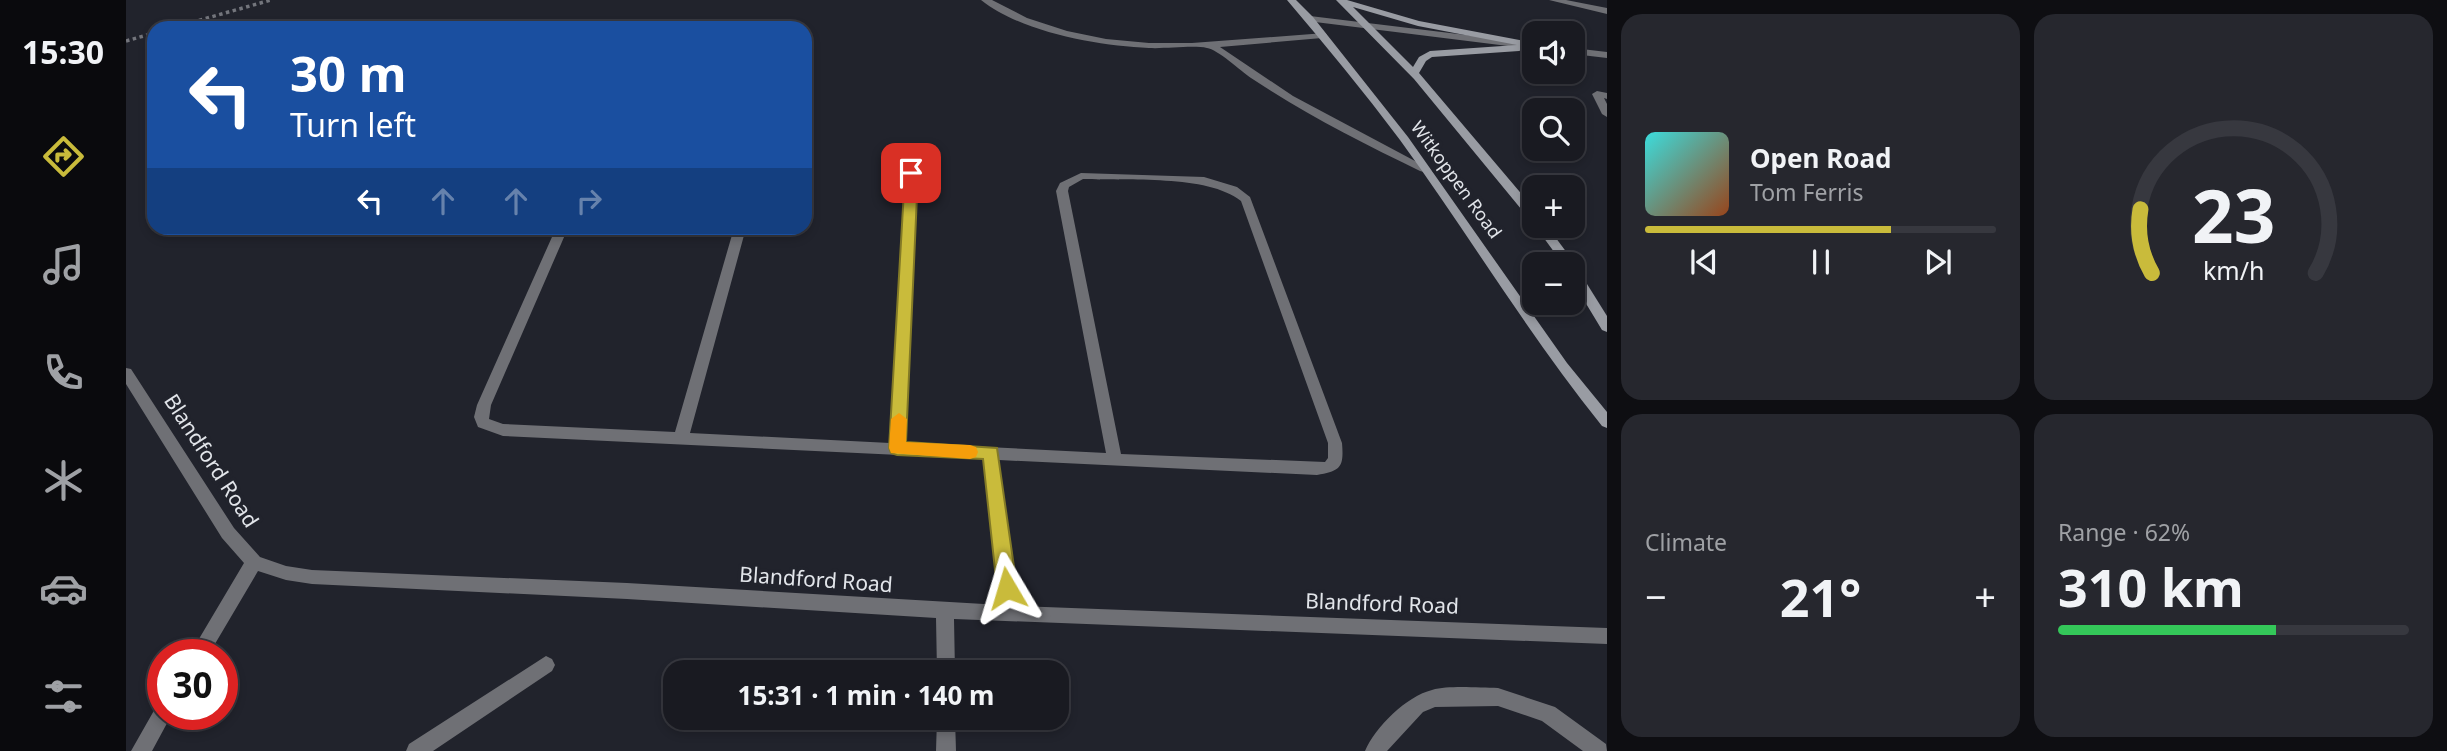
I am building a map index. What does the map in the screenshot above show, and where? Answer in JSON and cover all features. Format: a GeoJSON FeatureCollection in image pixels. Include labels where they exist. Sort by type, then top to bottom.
{"type":"FeatureCollection","features":[{"type":"Feature","properties":{"kind":"main road","name":"Witkoppen Road"},"geometry":{"type":"LineString","coordinates":[[1291,0],[1310,19],[1424,169],[1562,367],[1607,422]]}},
{"type":"Feature","properties":{"kind":"main road","name":"Witkoppen Road"},"geometry":{"type":"LineString","coordinates":[[1340,0],[1370,26],[1474,143],[1522,202]]}},
{"type":"Feature","properties":{"kind":"main road"},"geometry":{"type":"LineString","coordinates":[[1340,0],[1418,23],[1522,43]]}},
{"type":"Feature","properties":{"kind":"main road"},"geometry":{"type":"LineString","coordinates":[[1413,75],[1422,59],[1430,54],[1522,47]]}},
{"type":"Feature","properties":{"kind":"main road"},"geometry":{"type":"LineString","coordinates":[[1585,291],[1607,327]]}},
{"type":"Feature","properties":{"kind":"street"},"geometry":{"type":"LineString","coordinates":[[985,0],[1010,15],[1067,35],[1119,45],[1213,46],[1322,35]]}},
{"type":"Feature","properties":{"kind":"street"},"geometry":{"type":"LineString","coordinates":[[1553,0],[1607,11]]}},
{"type":"Feature","properties":{"kind":"street"},"geometry":{"type":"LineString","coordinates":[[1310,19],[1522,44]]}},
{"type":"Feature","properties":{"kind":"street"},"geometry":{"type":"LineString","coordinates":[[1213,46],[1246,72],[1276,90],[1369,143],[1424,169]]}},
{"type":"Feature","properties":{"kind":"street"},"geometry":{"type":"LineString","coordinates":[[1585,52],[1607,55]]}},
{"type":"Feature","properties":{"kind":"street"},"geometry":{"type":"LineString","coordinates":[[1607,96],[1597,94],[1607,114]]}},
{"type":"Feature","properties":{"kind":"street"},"geometry":{"type":"LineString","coordinates":[[897,448],[911,173]]}},
{"type":"Feature","properties":{"kind":"street"},"geometry":{"type":"LineString","coordinates":[[559,235],[484,405],[481,417],[483,423],[503,430],[1317,469],[1329,467],[1336,460],[1335,443],[1246,199],[1224,185],[1204,180],[1081,176],[1063,185],[1062,191],[1115,459]]}},
{"type":"Feature","properties":{"kind":"street"},"geometry":{"type":"LineString","coordinates":[[681,438],[738,235]]}},
{"type":"Feature","properties":{"kind":"street","name":"Blandford Road"},"geometry":{"type":"LineString","coordinates":[[126,373],[228,533],[254,562],[286,573],[312,577],[627,591],[945,611],[1607,636]]}},
{"type":"Feature","properties":{"kind":"street"},"geometry":{"type":"LineString","coordinates":[[991,453],[1010,612]]}},
{"type":"Feature","properties":{"kind":"street"},"geometry":{"type":"LineString","coordinates":[[208,639],[254,562]]}},
{"type":"Feature","properties":{"kind":"street"},"geometry":{"type":"LineString","coordinates":[[945,611],[946,660]]}},
{"type":"Feature","properties":{"kind":"street"},"geometry":{"type":"LineString","coordinates":[[416,751],[546,665]]}},
{"type":"Feature","properties":{"kind":"street"},"geometry":{"type":"LineString","coordinates":[[1376,751],[1395,726],[1416,706],[1434,698],[1497,697],[1548,714],[1599,751]]}},
{"type":"Feature","properties":{"kind":"street"},"geometry":{"type":"LineString","coordinates":[[141,751],[153,730]]}},
{"type":"Feature","properties":{"kind":"street"},"geometry":{"type":"LineString","coordinates":[[946,730],[946,751]]}},
{"type":"Feature","properties":{"kind":"path"},"geometry":{"type":"LineString","coordinates":[[197,21],[271,0]]}},
{"type":"Feature","properties":{"kind":"path"},"geometry":{"type":"LineString","coordinates":[[126,41],[147,35]]}},
{"type":"Feature","properties":{"kind":"slow traffic"},"geometry":{"type":"LineString","coordinates":[[899,419],[897,448],[970,452]]}},
{"type":"Feature","properties":{"kind":"route"},"geometry":{"type":"LineString","coordinates":[[911,173],[897,448],[991,453],[1007,588]]}}]}
